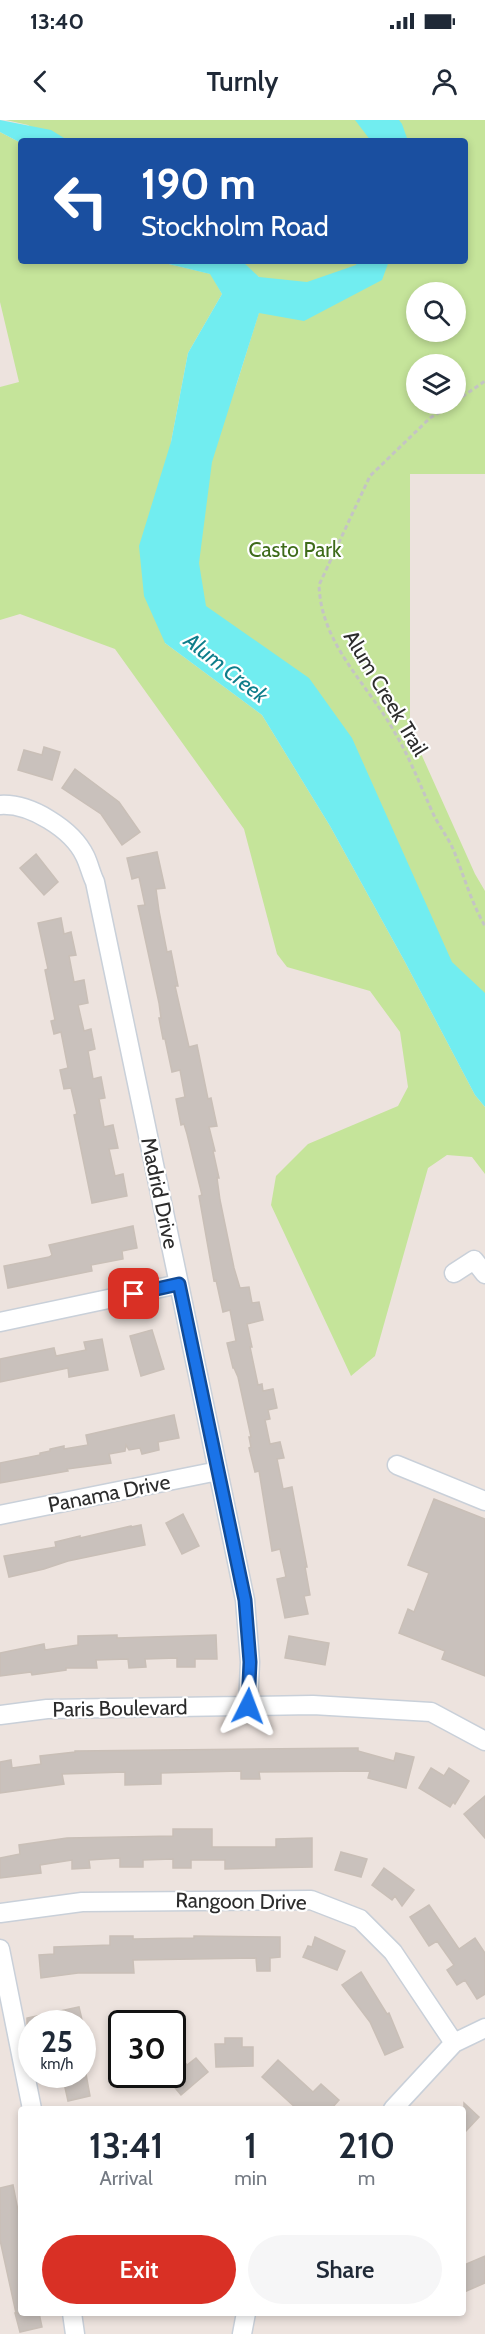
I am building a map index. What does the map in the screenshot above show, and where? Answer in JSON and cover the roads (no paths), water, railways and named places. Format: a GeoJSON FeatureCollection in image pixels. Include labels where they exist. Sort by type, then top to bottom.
{"type":"FeatureCollection","features":[{"type":"Feature","properties":{"kind":"street","name":"Madrid Drive"},"geometry":{"type":"LineString","coordinates":[[0,804],[37,812],[65,831],[84,854],[99,900],[245,1600],[250,1662],[248,1706]]}},
{"type":"Feature","properties":{"kind":"street"},"geometry":{"type":"LineString","coordinates":[[454,1273],[474,1260],[485,1274]]}},
{"type":"Feature","properties":{"kind":"street"},"geometry":{"type":"LineString","coordinates":[[0,1322],[179,1284]]}},
{"type":"Feature","properties":{"kind":"street"},"geometry":{"type":"LineString","coordinates":[[397,1465],[485,1501]]}},
{"type":"Feature","properties":{"kind":"street","name":"Panama Drive"},"geometry":{"type":"LineString","coordinates":[[0,1515],[218,1471]]}},
{"type":"Feature","properties":{"kind":"street","name":"Paris Boulevard"},"geometry":{"type":"LineString","coordinates":[[0,1715],[47,1709],[313,1705],[431,1712],[485,1741]]}},
{"type":"Feature","properties":{"kind":"street","name":"Rangoon Drive"},"geometry":{"type":"LineString","coordinates":[[0,1912],[82,1902],[311,1900],[360,1919],[393,1952],[454,2043]]}},
{"type":"Feature","properties":{"kind":"street"},"geometry":{"type":"LineString","coordinates":[[0,1949],[31,2106]]}},
{"type":"Feature","properties":{"kind":"street"},"geometry":{"type":"LineString","coordinates":[[396,2106],[454,2043],[485,2028]]}},
{"type":"Feature","properties":{"kind":"street"},"geometry":{"type":"LineString","coordinates":[[72,2316],[75,2334]]}},
{"type":"Feature","properties":{"kind":"street"},"geometry":{"type":"LineString","coordinates":[[242,2334],[245,2316]]}},
{"type":"Feature","properties":{"kind":"water"},"geometry":{"type":"Polygon","coordinates":[[[0,120],[51,130],[64,138],[18,138],[18,141],[0,132],[0,120]]]}},
{"type":"Feature","properties":{"kind":"water"},"geometry":{"type":"Polygon","coordinates":[[[355,120],[399,120],[407,138],[369,138],[355,120]]]}},
{"type":"Feature","properties":{"kind":"water","name":"Alum Creek"},"geometry":{"type":"Polygon","coordinates":[[[168,264],[245,264],[259,277],[307,282],[356,264],[388,264],[382,280],[304,321],[259,313],[212,462],[199,563],[206,606],[309,678],[352,738],[452,962],[485,993],[485,1107],[475,1095],[330,826],[262,715],[165,643],[144,596],[139,546],[171,442],[188,353],[222,294],[210,274],[168,264]]]}},
{"type":"Feature","properties":{"kind":"park label","name":"Casto Park"},"geometry":{"type":"Point","coordinates":[295,549]}}]}
